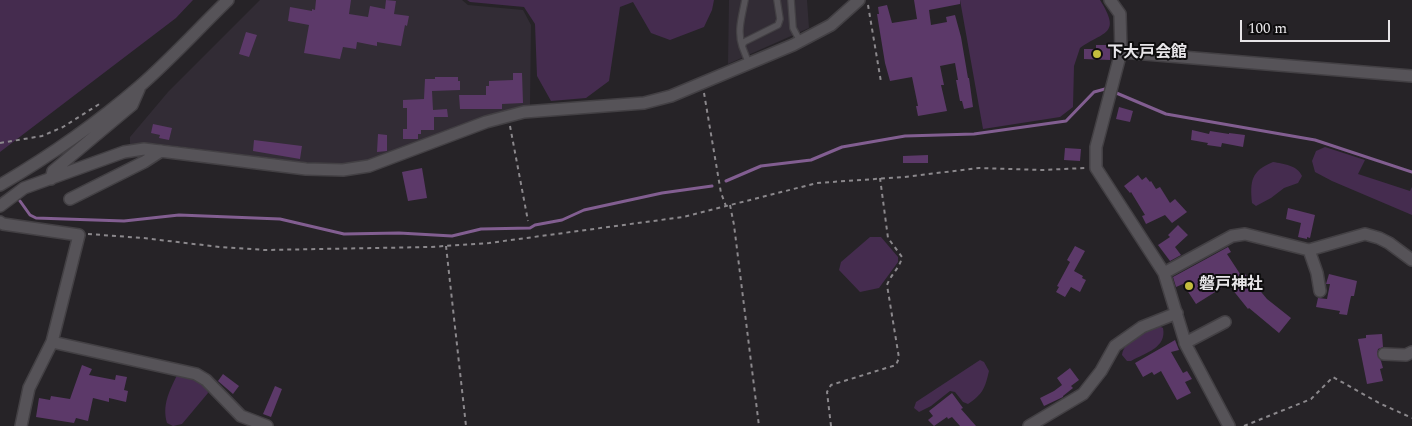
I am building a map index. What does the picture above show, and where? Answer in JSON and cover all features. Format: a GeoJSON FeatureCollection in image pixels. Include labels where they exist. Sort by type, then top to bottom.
{"type":"FeatureCollection","features":[{"type":"Feature","properties":{"kind":"street"},"geometry":{"type":"LineString","coordinates":[[0,185],[49,156],[142,85],[228,0]]}},
{"type":"Feature","properties":{"kind":"street"},"geometry":{"type":"LineString","coordinates":[[0,206],[24,188],[124,152],[144,149],[306,169],[343,170],[369,166],[486,122],[524,112],[644,103],[671,96],[800,41],[832,25],[859,0]]}},
{"type":"Feature","properties":{"kind":"street"},"geometry":{"type":"LineString","coordinates":[[1110,0],[1120,14],[1121,52],[1096,147],[1096,168],[1164,274],[1185,343],[1229,426]]}},
{"type":"Feature","properties":{"kind":"street"},"geometry":{"type":"LineString","coordinates":[[1121,52],[1412,76]]}},
{"type":"Feature","properties":{"kind":"street"},"geometry":{"type":"LineString","coordinates":[[51,179],[54,171],[132,104],[142,85]]}},
{"type":"Feature","properties":{"kind":"street"},"geometry":{"type":"LineString","coordinates":[[70,199],[144,162],[161,151]]}},
{"type":"Feature","properties":{"kind":"street"},"geometry":{"type":"LineString","coordinates":[[0,222],[78,235],[52,342],[29,388],[20,426]]}},
{"type":"Feature","properties":{"kind":"street"},"geometry":{"type":"LineString","coordinates":[[1164,274],[1232,236],[1245,234],[1309,250],[1365,234],[1379,238],[1412,260]]}},
{"type":"Feature","properties":{"kind":"street"},"geometry":{"type":"LineString","coordinates":[[1309,250],[1317,273],[1320,292]]}},
{"type":"Feature","properties":{"kind":"street"},"geometry":{"type":"LineString","coordinates":[[1029,426],[1084,394],[1101,371],[1115,346],[1142,327],[1177,312]]}},
{"type":"Feature","properties":{"kind":"street"},"geometry":{"type":"LineString","coordinates":[[1185,343],[1226,322]]}},
{"type":"Feature","properties":{"kind":"street"},"geometry":{"type":"LineString","coordinates":[[52,342],[196,374],[206,380],[239,421],[267,426]]}},
{"type":"Feature","properties":{"kind":"street"},"geometry":{"type":"LineString","coordinates":[[1384,354],[1406,355],[1412,352]]}},
{"type":"Feature","properties":{"kind":"lane"},"geometry":{"type":"LineString","coordinates":[[745,0],[740,38],[749,64]]}},
{"type":"Feature","properties":{"kind":"lane"},"geometry":{"type":"LineString","coordinates":[[742,46],[744,42],[778,25],[780,19],[777,0]]}},
{"type":"Feature","properties":{"kind":"lane"},"geometry":{"type":"LineString","coordinates":[[791,0],[793,28],[800,41]]}},
{"type":"Feature","properties":{"kind":"path"},"geometry":{"type":"LineString","coordinates":[[867,0],[881,82]]}},
{"type":"Feature","properties":{"kind":"path"},"geometry":{"type":"LineString","coordinates":[[700,84],[704,94],[721,193],[726,206]]}},
{"type":"Feature","properties":{"kind":"path"},"geometry":{"type":"LineString","coordinates":[[0,143],[42,136],[63,127],[101,103]]}},
{"type":"Feature","properties":{"kind":"path"},"geometry":{"type":"LineString","coordinates":[[508,116],[528,221]]}},
{"type":"Feature","properties":{"kind":"path"},"geometry":{"type":"LineString","coordinates":[[78,235],[98,234],[265,250],[446,246],[489,243],[683,218],[817,183],[979,168],[1042,170],[1096,168]]}},
{"type":"Feature","properties":{"kind":"path"},"geometry":{"type":"LineString","coordinates":[[831,426],[827,392],[831,385],[896,365],[899,358],[887,285],[901,264],[902,257],[888,238],[880,178]]}},
{"type":"Feature","properties":{"kind":"path"},"geometry":{"type":"LineString","coordinates":[[730,205],[759,426]]}},
{"type":"Feature","properties":{"kind":"path"},"geometry":{"type":"LineString","coordinates":[[446,246],[466,426]]}},
{"type":"Feature","properties":{"kind":"path"},"geometry":{"type":"LineString","coordinates":[[1244,426],[1311,399],[1333,377],[1379,404],[1412,418]]}},
{"type":"Feature","properties":{"kind":"shaded area"},"geometry":{"type":"Polygon","coordinates":[[[0,0],[193,0],[176,18],[0,152],[0,0]]]}},
{"type":"Feature","properties":{"kind":"shaded area"},"geometry":{"type":"Polygon","coordinates":[[[260,0],[462,0],[468,5],[523,10],[531,25],[530,106],[371,160],[343,165],[302,162],[152,143],[130,144],[130,137],[168,92],[260,0]]]}},
{"type":"Feature","properties":{"kind":"shaded area"},"geometry":{"type":"Polygon","coordinates":[[[467,0],[714,0],[712,10],[704,27],[670,40],[651,33],[633,2],[620,7],[609,81],[586,98],[551,101],[537,76],[535,24],[524,7],[470,2],[467,0]]]}},
{"type":"Feature","properties":{"kind":"shaded area"},"geometry":{"type":"Polygon","coordinates":[[[729,0],[807,0],[809,28],[728,64],[729,0]]]}},
{"type":"Feature","properties":{"kind":"shaded area"},"geometry":{"type":"Polygon","coordinates":[[[960,0],[1100,0],[1110,20],[1110,26],[1103,35],[1080,48],[1074,66],[1073,107],[1060,117],[983,129],[960,0]]]}},
{"type":"Feature","properties":{"kind":"shaded area"},"geometry":{"type":"Polygon","coordinates":[[[1325,147],[1365,160],[1358,174],[1410,191],[1412,187],[1412,215],[1315,172],[1312,161],[1316,151],[1325,147]]]}},
{"type":"Feature","properties":{"kind":"shaded area"},"geometry":{"type":"Polygon","coordinates":[[[1273,162],[1294,167],[1302,176],[1298,183],[1284,188],[1256,206],[1252,203],[1252,183],[1260,169],[1273,162]]]}},
{"type":"Feature","properties":{"kind":"shaded area"},"geometry":{"type":"Polygon","coordinates":[[[870,237],[881,237],[898,257],[898,262],[879,288],[860,292],[839,270],[841,262],[870,237]]]}},
{"type":"Feature","properties":{"kind":"shaded area"},"geometry":{"type":"Polygon","coordinates":[[[1159,326],[1163,328],[1163,335],[1158,345],[1131,361],[1127,361],[1122,355],[1127,345],[1136,337],[1159,326]]]}},
{"type":"Feature","properties":{"kind":"shaded area"},"geometry":{"type":"Polygon","coordinates":[[[980,360],[984,362],[989,371],[986,382],[983,390],[968,404],[963,402],[955,392],[950,391],[931,406],[919,412],[914,408],[916,402],[980,360]]]}},
{"type":"Feature","properties":{"kind":"shaded area"},"geometry":{"type":"Polygon","coordinates":[[[182,374],[206,382],[208,393],[182,424],[173,426],[167,423],[166,404],[177,375],[182,374]]]}},
{"type":"Feature","properties":{"kind":"building"},"geometry":{"type":"Polygon","coordinates":[[[316,0],[351,0],[349,14],[368,17],[370,6],[385,9],[386,0],[396,1],[394,14],[409,16],[407,26],[405,25],[401,46],[377,42],[377,46],[357,42],[356,49],[343,47],[340,59],[304,53],[309,25],[288,21],[290,7],[312,11],[312,9],[315,10],[316,0]]]}},
{"type":"Feature","properties":{"kind":"building"},"geometry":{"type":"Polygon","coordinates":[[[914,0],[960,0],[960,4],[929,10],[931,25],[947,22],[946,17],[955,15],[961,37],[973,107],[964,109],[962,101],[960,101],[955,63],[940,66],[944,85],[941,85],[947,111],[918,116],[916,106],[918,106],[912,77],[890,81],[877,14],[879,14],[878,7],[887,5],[892,23],[917,19],[914,0]]]}},
{"type":"Feature","properties":{"kind":"building"},"geometry":{"type":"Polygon","coordinates":[[[246,32],[257,35],[249,57],[239,54],[246,32]]]}},
{"type":"Feature","properties":{"kind":"building","name":"下大戸会館"},"geometry":{"type":"Polygon","coordinates":[[[1096,45],[1110,45],[1110,60],[1084,59],[1084,49],[1096,49],[1096,45]]]}},
{"type":"Feature","properties":{"kind":"building"},"geometry":{"type":"Polygon","coordinates":[[[513,73],[522,73],[523,103],[502,104],[502,109],[460,109],[459,95],[486,95],[486,86],[489,86],[489,81],[513,80],[513,73]]]}},
{"type":"Feature","properties":{"kind":"building"},"geometry":{"type":"Polygon","coordinates":[[[435,77],[458,77],[458,81],[460,81],[460,90],[432,91],[433,110],[447,109],[448,117],[434,117],[434,130],[421,130],[421,134],[418,134],[418,139],[403,139],[403,129],[407,129],[407,108],[403,108],[403,100],[424,99],[425,79],[435,79],[435,77]]]}},
{"type":"Feature","properties":{"kind":"building"},"geometry":{"type":"Polygon","coordinates":[[[1119,107],[1133,111],[1130,122],[1116,119],[1119,107]]]}},
{"type":"Feature","properties":{"kind":"building"},"geometry":{"type":"Polygon","coordinates":[[[153,124],[172,128],[169,140],[159,138],[160,135],[151,133],[153,124]]]}},
{"type":"Feature","properties":{"kind":"building"},"geometry":{"type":"Polygon","coordinates":[[[1192,130],[1209,134],[1210,131],[1245,135],[1243,147],[1222,143],[1221,147],[1191,140],[1192,130]]]}},
{"type":"Feature","properties":{"kind":"building"},"geometry":{"type":"Polygon","coordinates":[[[378,134],[387,135],[387,151],[377,152],[378,134]]]}},
{"type":"Feature","properties":{"kind":"building"},"geometry":{"type":"Polygon","coordinates":[[[254,140],[302,146],[300,159],[253,151],[254,140]]]}},
{"type":"Feature","properties":{"kind":"building"},"geometry":{"type":"Polygon","coordinates":[[[1065,148],[1081,149],[1080,161],[1064,160],[1065,148]]]}},
{"type":"Feature","properties":{"kind":"building"},"geometry":{"type":"Polygon","coordinates":[[[928,155],[928,163],[903,163],[903,156],[928,155]]]}},
{"type":"Feature","properties":{"kind":"building"},"geometry":{"type":"Polygon","coordinates":[[[422,168],[427,198],[408,201],[402,172],[422,168]]]}},
{"type":"Feature","properties":{"kind":"building"},"geometry":{"type":"Polygon","coordinates":[[[1138,175],[1142,180],[1146,177],[1156,189],[1160,187],[1170,203],[1175,199],[1187,212],[1172,223],[1165,215],[1146,224],[1142,216],[1145,215],[1131,192],[1124,186],[1138,175]]]}},
{"type":"Feature","properties":{"kind":"building"},"geometry":{"type":"Polygon","coordinates":[[[1288,208],[1315,215],[1310,238],[1298,237],[1301,223],[1286,219],[1288,208]]]}},
{"type":"Feature","properties":{"kind":"building"},"geometry":{"type":"Polygon","coordinates":[[[1178,225],[1188,235],[1175,247],[1181,255],[1170,261],[1158,245],[1170,237],[1168,235],[1178,225]]]}},
{"type":"Feature","properties":{"kind":"building"},"geometry":{"type":"Polygon","coordinates":[[[1075,246],[1085,251],[1074,271],[1086,280],[1080,292],[1071,287],[1065,297],[1056,292],[1059,287],[1057,286],[1070,262],[1067,260],[1075,246]]]}},
{"type":"Feature","properties":{"kind":"building"},"geometry":{"type":"Polygon","coordinates":[[[1228,247],[1231,252],[1227,254],[1242,277],[1245,274],[1250,280],[1252,279],[1267,299],[1291,318],[1279,333],[1248,309],[1228,284],[1196,304],[1183,284],[1176,287],[1173,277],[1228,247]]]}},
{"type":"Feature","properties":{"kind":"building"},"geometry":{"type":"Polygon","coordinates":[[[1329,274],[1357,281],[1354,296],[1351,296],[1347,315],[1339,314],[1340,311],[1316,307],[1318,298],[1327,299],[1330,284],[1326,284],[1329,274]]]}},
{"type":"Feature","properties":{"kind":"building"},"geometry":{"type":"Polygon","coordinates":[[[1382,334],[1383,347],[1378,349],[1377,354],[1383,368],[1380,369],[1383,381],[1367,384],[1358,339],[1366,338],[1366,335],[1382,334]]]}},
{"type":"Feature","properties":{"kind":"building"},"geometry":{"type":"Polygon","coordinates":[[[1175,340],[1179,350],[1171,352],[1183,373],[1187,371],[1192,379],[1185,382],[1191,393],[1177,400],[1161,371],[1154,375],[1152,372],[1143,377],[1135,363],[1175,340]]]}},
{"type":"Feature","properties":{"kind":"building"},"geometry":{"type":"Polygon","coordinates":[[[82,365],[92,369],[89,375],[115,380],[116,375],[127,377],[124,390],[128,391],[126,402],[109,398],[109,402],[93,398],[88,421],[76,418],[74,423],[36,417],[39,398],[50,400],[51,396],[70,399],[82,365]]]}},
{"type":"Feature","properties":{"kind":"building"},"geometry":{"type":"Polygon","coordinates":[[[1070,368],[1079,380],[1071,386],[1073,388],[1063,397],[1044,406],[1040,398],[1062,385],[1057,378],[1070,368]]]}},
{"type":"Feature","properties":{"kind":"building"},"geometry":{"type":"Polygon","coordinates":[[[223,374],[239,386],[233,394],[218,381],[223,374]]]}},
{"type":"Feature","properties":{"kind":"building"},"geometry":{"type":"Polygon","coordinates":[[[275,386],[282,389],[271,417],[263,414],[275,386]]]}},
{"type":"Feature","properties":{"kind":"building"},"geometry":{"type":"Polygon","coordinates":[[[952,393],[963,408],[961,409],[976,426],[960,426],[952,417],[948,419],[947,417],[934,426],[928,420],[933,416],[929,411],[952,393]]]}},
{"type":"Feature","properties":{"kind":"waterway"},"geometry":{"type":"LineString","coordinates":[[726,181],[761,166],[811,160],[842,147],[905,136],[974,134],[1066,121],[1094,92],[1108,90]]}},
{"type":"Feature","properties":{"kind":"waterway"},"geometry":{"type":"LineString","coordinates":[[1114,92],[1166,114],[1315,140],[1412,172]]}},
{"type":"Feature","properties":{"kind":"waterway"},"geometry":{"type":"LineString","coordinates":[[20,201],[30,215],[36,218],[124,221],[179,215],[280,219],[344,234],[399,233],[452,236],[481,229],[530,228],[535,225],[562,220],[584,210],[662,193],[712,186]]}},
{"type":"Feature","properties":{"kind":"place","name":"下大戸会館"},"geometry":{"type":"Point","coordinates":[1097,54]}},
{"type":"Feature","properties":{"kind":"place","name":"磐戸神社"},"geometry":{"type":"Point","coordinates":[1189,286]}}]}
